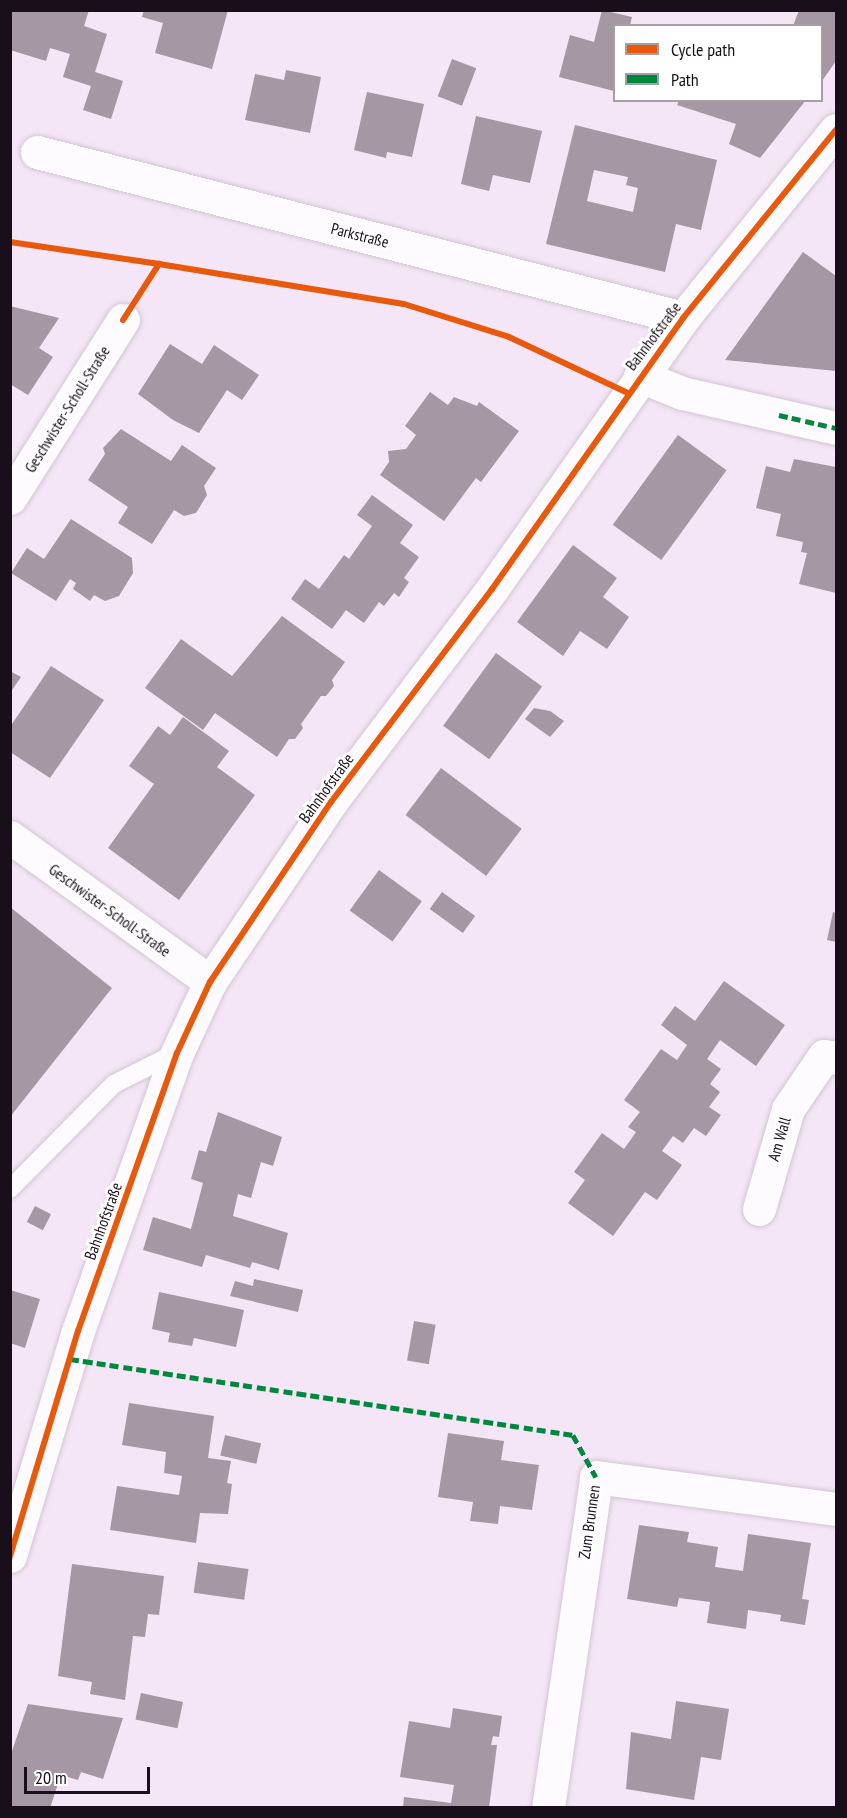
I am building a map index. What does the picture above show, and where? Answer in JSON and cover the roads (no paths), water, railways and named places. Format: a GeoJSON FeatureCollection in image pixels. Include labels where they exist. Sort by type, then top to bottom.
{"type":"FeatureCollection","features":[{"type":"Feature","properties":{"kind":"street","name":"Bahnhofstraße"},"geometry":{"type":"LineString","coordinates":[[10,1556],[78,1331],[177,1053],[210,982],[331,802],[492,589],[640,376],[683,318],[837,130]]}},
{"type":"Feature","properties":{"kind":"street","name":"Parkstraße"},"geometry":{"type":"LineString","coordinates":[[37,152],[683,318]]}},
{"type":"Feature","properties":{"kind":"street","name":"Geschwister-Scholl-Straße"},"geometry":{"type":"LineString","coordinates":[[10,498],[123,320]]}},
{"type":"Feature","properties":{"kind":"street"},"geometry":{"type":"LineString","coordinates":[[640,376],[682,393],[837,428]]}},
{"type":"Feature","properties":{"kind":"street","name":"Geschwister-Scholl-Straße"},"geometry":{"type":"LineString","coordinates":[[10,837],[210,982]]}},
{"type":"Feature","properties":{"kind":"street","name":"Am Wall"},"geometry":{"type":"LineString","coordinates":[[759,1209],[788,1109],[824,1056],[837,1058]]}},
{"type":"Feature","properties":{"kind":"street","name":"Zum Brunnen"},"geometry":{"type":"LineString","coordinates":[[548,1808],[596,1477],[837,1509]]}},
{"type":"Feature","properties":{"kind":"lane"},"geometry":{"type":"LineString","coordinates":[[10,1189],[114,1084],[177,1053]]}}]}
